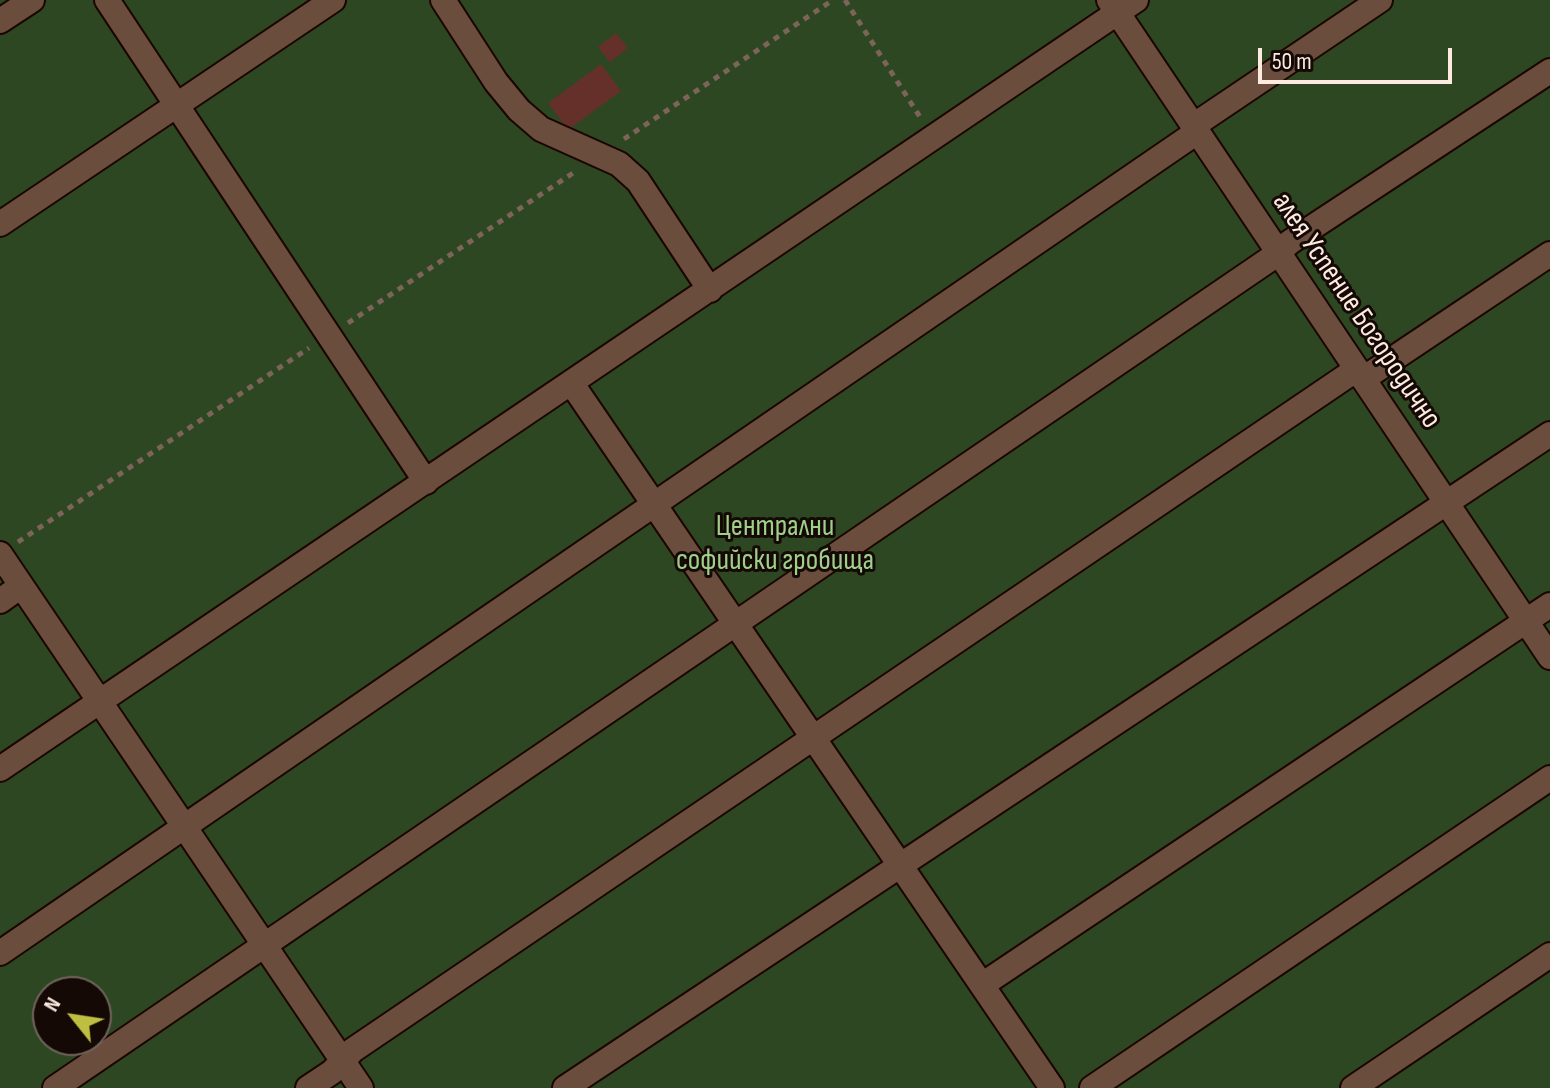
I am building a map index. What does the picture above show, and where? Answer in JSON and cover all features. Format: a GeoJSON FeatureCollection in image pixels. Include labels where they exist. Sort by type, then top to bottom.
{"type":"FeatureCollection","features":[{"type":"Feature","properties":{"kind":"lane"},"geometry":{"type":"LineString","coordinates":[[0,21],[32,0]]}},
{"type":"Feature","properties":{"kind":"lane"},"geometry":{"type":"LineString","coordinates":[[107,0],[426,482]]}},
{"type":"Feature","properties":{"kind":"lane"},"geometry":{"type":"LineString","coordinates":[[0,224],[333,0]]}},
{"type":"Feature","properties":{"kind":"lane"},"geometry":{"type":"LineString","coordinates":[[443,0],[496,82],[519,110],[541,129],[619,164],[638,181],[710,290]]}},
{"type":"Feature","properties":{"kind":"lane"},"geometry":{"type":"LineString","coordinates":[[0,953],[655,504],[1380,0]]}},
{"type":"Feature","properties":{"kind":"lane"},"geometry":{"type":"LineString","coordinates":[[0,769],[934,138],[1121,4]]}},
{"type":"Feature","properties":{"kind":"lane","name":"алея Успение Богородично"},"geometry":{"type":"LineString","coordinates":[[1121,4],[1195,129],[1550,657]]}},
{"type":"Feature","properties":{"kind":"lane"},"geometry":{"type":"LineString","coordinates":[[55,1088],[1278,252],[1550,71]]}},
{"type":"Feature","properties":{"kind":"lane"},"geometry":{"type":"LineString","coordinates":[[308,1088],[353,1050],[813,737],[1360,374],[1550,254]]}},
{"type":"Feature","properties":{"kind":"lane"},"geometry":{"type":"LineString","coordinates":[[572,384],[1052,1088]]}},
{"type":"Feature","properties":{"kind":"lane"},"geometry":{"type":"LineString","coordinates":[[565,1088],[1550,434]]}},
{"type":"Feature","properties":{"kind":"lane"},"geometry":{"type":"LineString","coordinates":[[0,554],[361,1088]]}},
{"type":"Feature","properties":{"kind":"lane"},"geometry":{"type":"LineString","coordinates":[[0,601],[21,586]]}},
{"type":"Feature","properties":{"kind":"lane"},"geometry":{"type":"LineString","coordinates":[[982,985],[1550,605]]}},
{"type":"Feature","properties":{"kind":"lane"},"geometry":{"type":"LineString","coordinates":[[1092,1088],[1550,778]]}},
{"type":"Feature","properties":{"kind":"lane"},"geometry":{"type":"LineString","coordinates":[[1353,1088],[1550,955]]}},
{"type":"Feature","properties":{"kind":"path"},"geometry":{"type":"LineString","coordinates":[[0,554],[833,0]]}},
{"type":"Feature","properties":{"kind":"path"},"geometry":{"type":"LineString","coordinates":[[845,0],[934,138]]}},
{"type":"Feature","properties":{"kind":"green space","name":"Централни софийски гробища"},"geometry":{"type":"Polygon","coordinates":[[[0,0],[1550,0],[1550,1088],[0,1088],[0,0]]]}},
{"type":"Feature","properties":{"kind":"building"},"geometry":{"type":"Polygon","coordinates":[[[616,33],[628,48],[610,62],[598,47],[616,33]]]}},
{"type":"Feature","properties":{"kind":"building"},"geometry":{"type":"Polygon","coordinates":[[[601,64],[621,91],[568,130],[548,103],[601,64]]]}}]}
